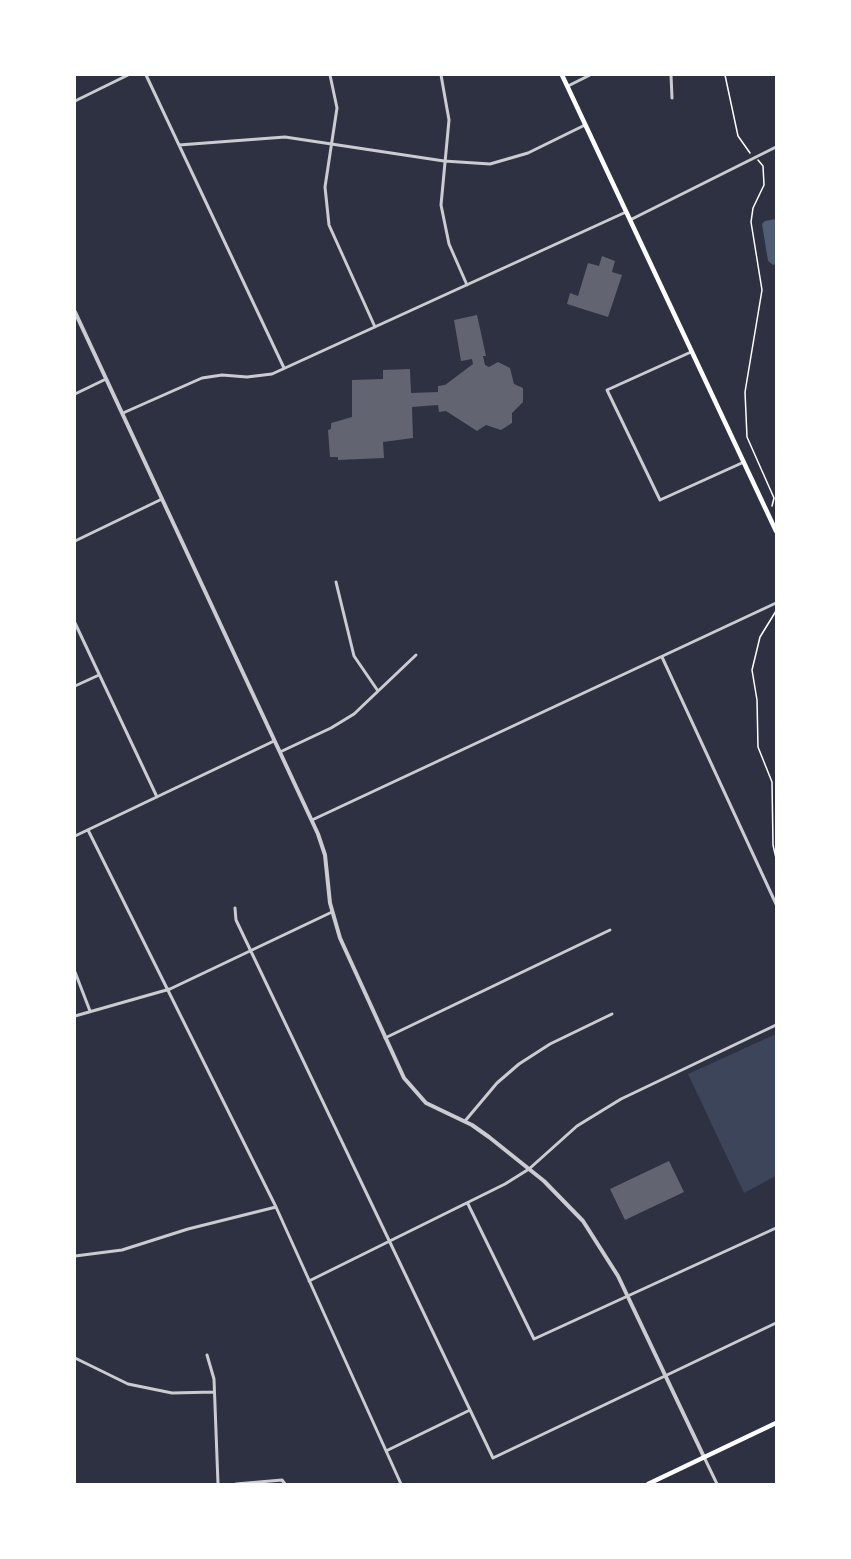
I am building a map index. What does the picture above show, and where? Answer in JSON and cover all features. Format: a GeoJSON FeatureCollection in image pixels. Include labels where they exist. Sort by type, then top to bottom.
{"type":"FeatureCollection","features":[{"type":"Feature","properties":{"kind":"main road"},"geometry":{"type":"LineString","coordinates":[[562,75],[776,531]]}},
{"type":"Feature","properties":{"kind":"main road"},"geometry":{"type":"LineString","coordinates":[[648,1484],[776,1423]]}},
{"type":"Feature","properties":{"kind":"street"},"geometry":{"type":"LineString","coordinates":[[75,101],[128,75]]}},
{"type":"Feature","properties":{"kind":"street"},"geometry":{"type":"LineString","coordinates":[[146,75],[284,368]]}},
{"type":"Feature","properties":{"kind":"street"},"geometry":{"type":"LineString","coordinates":[[330,75],[337,108],[325,187],[328,225],[375,327]]}},
{"type":"Feature","properties":{"kind":"street"},"geometry":{"type":"LineString","coordinates":[[441,75],[450,120],[441,206],[448,244],[467,285]]}},
{"type":"Feature","properties":{"kind":"street"},"geometry":{"type":"LineString","coordinates":[[567,86],[590,75]]}},
{"type":"Feature","properties":{"kind":"street"},"geometry":{"type":"LineString","coordinates":[[670,75],[672,98]]}},
{"type":"Feature","properties":{"kind":"street"},"geometry":{"type":"LineString","coordinates":[[179,145],[265,137],[331,142],[444,161],[490,165],[528,153],[585,125]]}},
{"type":"Feature","properties":{"kind":"street"},"geometry":{"type":"LineString","coordinates":[[630,220],[776,147]]}},
{"type":"Feature","properties":{"kind":"street"},"geometry":{"type":"LineString","coordinates":[[123,413],[202,378],[222,375],[262,376],[284,368],[626,212]]}},
{"type":"Feature","properties":{"kind":"street"},"geometry":{"type":"LineString","coordinates":[[75,312],[312,820],[323,848],[332,912],[348,961],[414,1092],[435,1108],[465,1121],[489,1137],[566,1202],[586,1225],[611,1262],[717,1484]]}},
{"type":"Feature","properties":{"kind":"street"},"geometry":{"type":"LineString","coordinates":[[692,351],[607,390],[660,500],[744,462]]}},
{"type":"Feature","properties":{"kind":"street"},"geometry":{"type":"LineString","coordinates":[[75,394],[106,378]]}},
{"type":"Feature","properties":{"kind":"street"},"geometry":{"type":"LineString","coordinates":[[75,541],[162,499]]}},
{"type":"Feature","properties":{"kind":"street"},"geometry":{"type":"LineString","coordinates":[[336,582],[354,656],[378,690]]}},
{"type":"Feature","properties":{"kind":"street"},"geometry":{"type":"LineString","coordinates":[[312,820],[776,603]]}},
{"type":"Feature","properties":{"kind":"street"},"geometry":{"type":"LineString","coordinates":[[75,622],[157,797]]}},
{"type":"Feature","properties":{"kind":"street"},"geometry":{"type":"LineString","coordinates":[[280,752],[331,728],[354,714],[416,655]]}},
{"type":"Feature","properties":{"kind":"street"},"geometry":{"type":"LineString","coordinates":[[662,657],[776,904]]}},
{"type":"Feature","properties":{"kind":"street"},"geometry":{"type":"LineString","coordinates":[[75,686],[99,675]]}},
{"type":"Feature","properties":{"kind":"street"},"geometry":{"type":"LineString","coordinates":[[75,836],[274,741]]}},
{"type":"Feature","properties":{"kind":"street"},"geometry":{"type":"LineString","coordinates":[[88,830],[170,989],[276,1207],[401,1484]]}},
{"type":"Feature","properties":{"kind":"street"},"geometry":{"type":"LineString","coordinates":[[235,908],[236,920],[250,951],[493,1458],[776,1323]]}},
{"type":"Feature","properties":{"kind":"street"},"geometry":{"type":"LineString","coordinates":[[75,1016],[170,989],[332,912]]}},
{"type":"Feature","properties":{"kind":"street"},"geometry":{"type":"LineString","coordinates":[[385,1038],[610,930]]}},
{"type":"Feature","properties":{"kind":"street"},"geometry":{"type":"LineString","coordinates":[[75,972],[90,1011]]}},
{"type":"Feature","properties":{"kind":"street"},"geometry":{"type":"LineString","coordinates":[[465,1121],[497,1083],[519,1064],[550,1044],[612,1014]]}},
{"type":"Feature","properties":{"kind":"street"},"geometry":{"type":"LineString","coordinates":[[309,1281],[468,1204],[529,1170],[577,1126],[621,1099],[776,1025]]}},
{"type":"Feature","properties":{"kind":"street"},"geometry":{"type":"LineString","coordinates":[[468,1204],[534,1339],[776,1228]]}},
{"type":"Feature","properties":{"kind":"street"},"geometry":{"type":"LineString","coordinates":[[75,1256],[122,1250],[276,1207]]}},
{"type":"Feature","properties":{"kind":"street"},"geometry":{"type":"LineString","coordinates":[[207,1355],[214,1379],[218,1484]]}},
{"type":"Feature","properties":{"kind":"street"},"geometry":{"type":"LineString","coordinates":[[75,1358],[128,1384],[172,1393],[214,1392]]}},
{"type":"Feature","properties":{"kind":"street"},"geometry":{"type":"LineString","coordinates":[[386,1451],[471,1410]]}},
{"type":"Feature","properties":{"kind":"street"},"geometry":{"type":"LineString","coordinates":[[236,1484],[282,1480],[285,1484]]}},
{"type":"Feature","properties":{"kind":"path"},"geometry":{"type":"LineString","coordinates":[[725,75],[738,136],[753,156]]}},
{"type":"Feature","properties":{"kind":"path"},"geometry":{"type":"LineString","coordinates":[[761,164],[764,185],[753,208],[751,222],[762,290],[745,392],[747,437],[774,498],[772,506]]}},
{"type":"Feature","properties":{"kind":"path"},"geometry":{"type":"LineString","coordinates":[[776,611],[760,637],[752,670],[758,700],[758,747],[772,782],[773,845],[776,858]]}},
{"type":"Feature","properties":{"kind":"shaded area"},"geometry":{"type":"Polygon","coordinates":[[[776,219],[776,264],[773,265],[768,261],[762,224],[765,221],[776,219]]]}},
{"type":"Feature","properties":{"kind":"shaded area"},"geometry":{"type":"Polygon","coordinates":[[[776,1034],[776,1176],[744,1193],[688,1074],[776,1034]]]}},
{"type":"Feature","properties":{"kind":"building"},"geometry":{"type":"Polygon","coordinates":[[[602,256],[615,261],[612,272],[622,275],[608,317],[567,304],[570,293],[578,296],[588,263],[599,266],[602,256]]]}},
{"type":"Feature","properties":{"kind":"building"},"geometry":{"type":"Polygon","coordinates":[[[477,315],[486,356],[483,356],[485,365],[489,367],[498,362],[510,368],[514,384],[523,388],[523,402],[512,413],[512,423],[501,430],[486,425],[477,431],[446,411],[439,412],[438,405],[412,407],[413,438],[383,442],[384,458],[338,460],[338,457],[330,457],[328,430],[331,429],[331,423],[352,417],[352,380],[383,379],[383,370],[410,369],[411,393],[438,392],[438,386],[445,385],[473,364],[472,359],[461,361],[454,320],[477,315]]]}},
{"type":"Feature","properties":{"kind":"building"},"geometry":{"type":"Polygon","coordinates":[[[669,1161],[684,1192],[625,1220],[610,1189],[669,1161]]]}}]}
